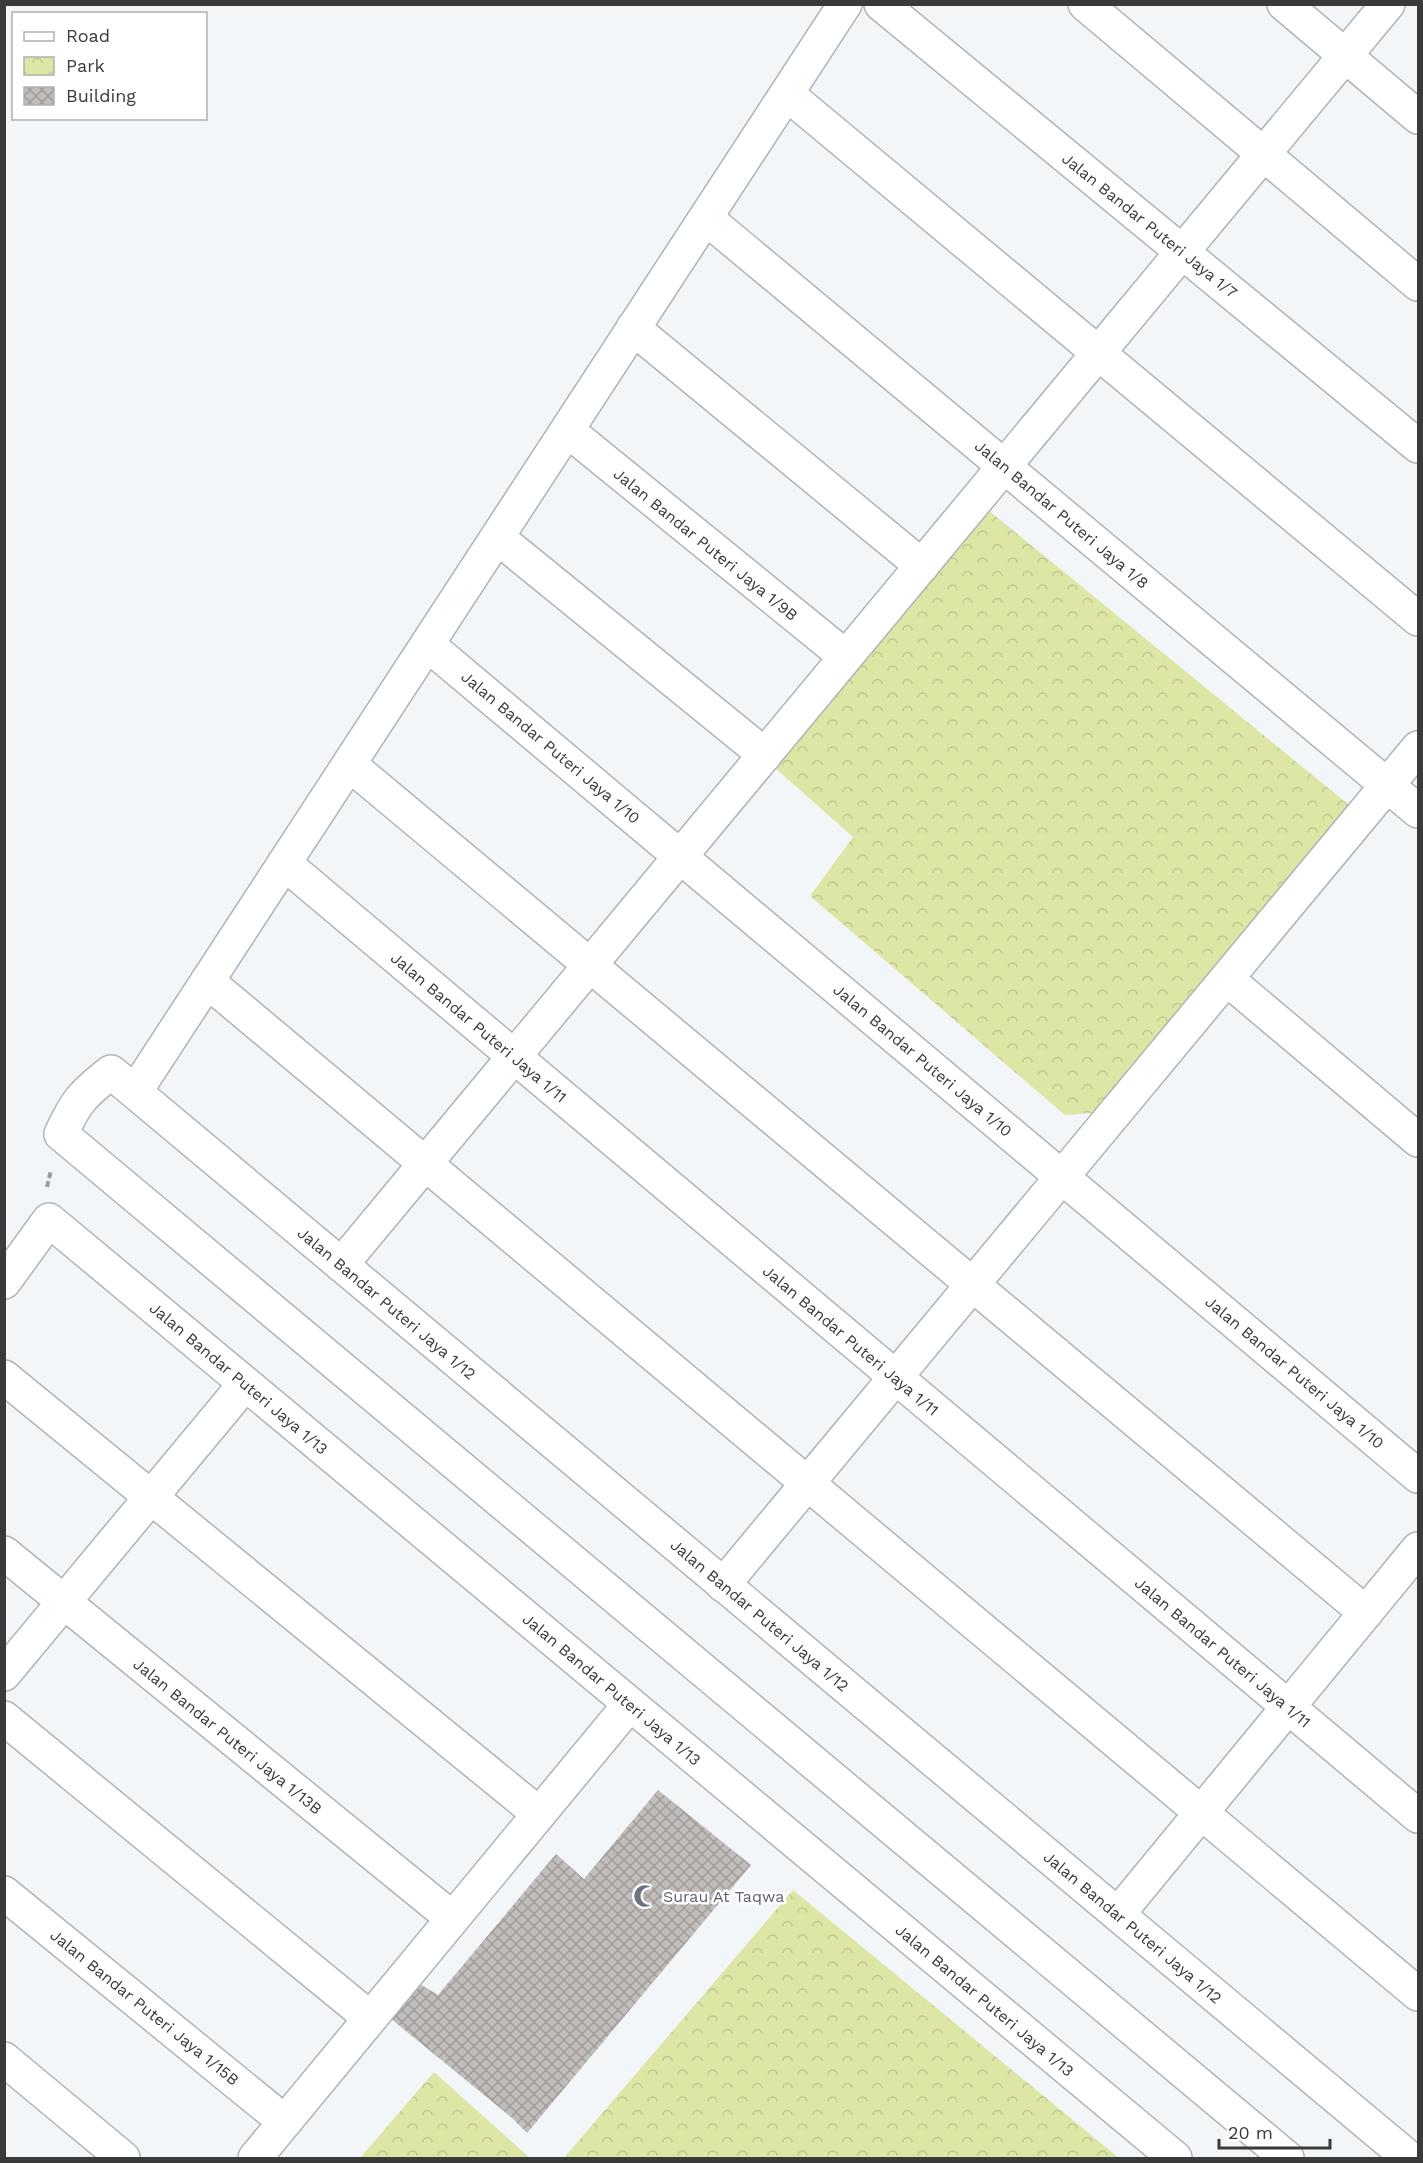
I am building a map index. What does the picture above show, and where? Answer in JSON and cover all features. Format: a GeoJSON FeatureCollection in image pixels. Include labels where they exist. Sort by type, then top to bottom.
{"type":"FeatureCollection","features":[{"type":"Feature","properties":{"kind":"street"},"geometry":{"type":"LineString","coordinates":[[845,4],[207,981],[123,1082],[82,1095],[70,1113],[61,1134],[1287,2158]]}},
{"type":"Feature","properties":{"kind":"street","name":"Jalan Bandar Puteri Jaya 1/7"},"geometry":{"type":"LineString","coordinates":[[881,4],[1419,446]]}},
{"type":"Feature","properties":{"kind":"street"},"geometry":{"type":"LineString","coordinates":[[1085,4],[1419,284]]}},
{"type":"Feature","properties":{"kind":"street"},"geometry":{"type":"LineString","coordinates":[[1284,4],[1419,117]]}},
{"type":"Feature","properties":{"kind":"street"},"geometry":{"type":"LineString","coordinates":[[341,1265],[1388,4]]}},
{"type":"Feature","properties":{"kind":"street"},"geometry":{"type":"LineString","coordinates":[[786,94],[1419,620]]}},
{"type":"Feature","properties":{"kind":"street","name":"Jalan Bandar Puteri Jaya 1/8"},"geometry":{"type":"LineString","coordinates":[[705,218],[1419,811]]}},
{"type":"Feature","properties":{"kind":"street"},"geometry":{"type":"LineString","coordinates":[[633,328],[922,566]]}},
{"type":"Feature","properties":{"kind":"street","name":"Jalan Bandar Puteri Jaya 1/9B"},"geometry":{"type":"LineString","coordinates":[[567,430],[846,657]]}},
{"type":"Feature","properties":{"kind":"street"},"geometry":{"type":"LineString","coordinates":[[497,537],[765,755]]}},
{"type":"Feature","properties":{"kind":"street","name":"Jalan Bandar Puteri Jaya 1/10"},"geometry":{"type":"LineString","coordinates":[[427,644],[1419,1476]]}},
{"type":"Feature","properties":{"kind":"street"},"geometry":{"type":"LineString","coordinates":[[723,1585],[1419,748]]}},
{"type":"Feature","properties":{"kind":"street"},"geometry":{"type":"LineString","coordinates":[[349,764],[1366,1613]]}},
{"type":"Feature","properties":{"kind":"street","name":"Jalan Bandar Puteri Jaya 1/11"},"geometry":{"type":"LineString","coordinates":[[284,863],[1419,1816]]}},
{"type":"Feature","properties":{"kind":"street"},"geometry":{"type":"LineString","coordinates":[[1227,979],[1419,1140]]}},
{"type":"Feature","properties":{"kind":"street"},"geometry":{"type":"LineString","coordinates":[[207,981],[1419,1994]]}},
{"type":"Feature","properties":{"kind":"street","name":"Jalan Bandar Puteri Jaya 1/12"},"geometry":{"type":"LineString","coordinates":[[123,1082],[1409,2158]]}},
{"type":"Feature","properties":{"kind":"street"},"geometry":{"type":"LineString","coordinates":[[4,1281],[49,1220]]}},
{"type":"Feature","properties":{"kind":"street","name":"Jalan Bandar Puteri Jaya 1/13"},"geometry":{"type":"LineString","coordinates":[[49,1220],[1175,2158]]}},
{"type":"Feature","properties":{"kind":"street"},"geometry":{"type":"LineString","coordinates":[[4,1377],[539,1814]]}},
{"type":"Feature","properties":{"kind":"street"},"geometry":{"type":"LineString","coordinates":[[4,1674],[245,1384]]}},
{"type":"Feature","properties":{"kind":"street"},"geometry":{"type":"LineString","coordinates":[[1118,1914],[1419,1549]]}},
{"type":"Feature","properties":{"kind":"street","name":"Jalan Bandar Puteri Jaya 1/13B"},"geometry":{"type":"LineString","coordinates":[[4,1553],[452,1918]]}},
{"type":"Feature","properties":{"kind":"street"},"geometry":{"type":"LineString","coordinates":[[255,2158],[630,1704]]}},
{"type":"Feature","properties":{"kind":"street"},"geometry":{"type":"LineString","coordinates":[[4,1718],[370,2018]]}},
{"type":"Feature","properties":{"kind":"street","name":"Jalan Bandar Puteri Jaya 1/15B"},"geometry":{"type":"LineString","coordinates":[[4,1893],[285,2122]]}},
{"type":"Feature","properties":{"kind":"street"},"geometry":{"type":"LineString","coordinates":[[4,2059],[123,2158]]}},
{"type":"Feature","properties":{"kind":"path"},"geometry":{"type":"LineString","coordinates":[[49,1220],[47,1185],[61,1134]]}},
{"type":"Feature","properties":{"kind":"green space"},"geometry":{"type":"Polygon","coordinates":[[[988,510],[1354,809],[1106,1112],[1065,1115],[810,896],[853,837],[775,768],[988,510]]]}},
{"type":"Feature","properties":{"kind":"green space"},"geometry":{"type":"Polygon","coordinates":[[[793,1890],[1119,2158],[564,2158],[793,1890]]]}},
{"type":"Feature","properties":{"kind":"green space"},"geometry":{"type":"Polygon","coordinates":[[[434,2072],[530,2158],[360,2158],[434,2072]]]}},
{"type":"Feature","properties":{"kind":"building"},"geometry":{"type":"Polygon","coordinates":[[[658,1790],[751,1865],[527,2133],[511,2117],[390,2018],[418,1983],[438,1995],[556,1854],[584,1879],[658,1790]]]}},
{"type":"Feature","properties":{"kind":"place","name":"Surau At Taqwa"},"geometry":{"type":"Point","coordinates":[645,1896]}}]}
